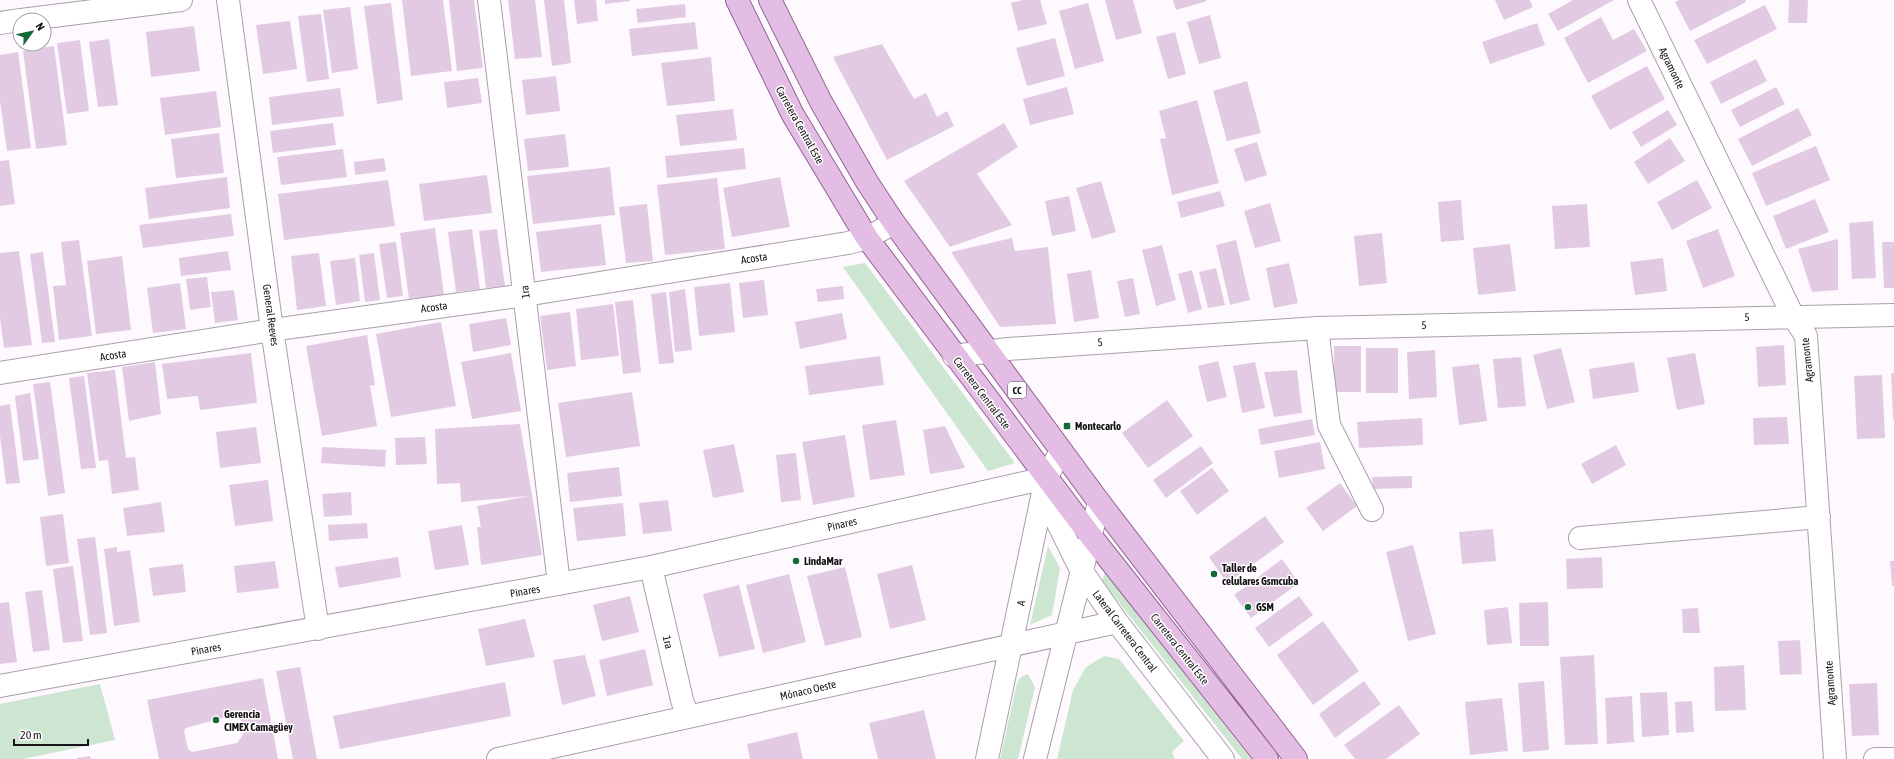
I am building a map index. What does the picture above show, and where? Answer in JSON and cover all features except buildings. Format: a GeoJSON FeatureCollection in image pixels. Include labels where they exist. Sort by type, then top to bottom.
{"type":"FeatureCollection","features":[{"type":"Feature","properties":{"kind":"main road","name":"Carretera Central Este"},"geometry":{"type":"LineString","coordinates":[[737,0],[792,115],[832,183],[867,238],[954,356],[1045,485],[1090,536],[1267,759]]}},
{"type":"Feature","properties":{"kind":"main road","name":"CC"},"geometry":{"type":"LineString","coordinates":[[770,0],[821,102],[867,182],[894,223],[1099,502],[1296,759]]}},
{"type":"Feature","properties":{"kind":"street"},"geometry":{"type":"LineString","coordinates":[[52,16],[181,0]]}},
{"type":"Feature","properties":{"kind":"street","name":"General Reeves"},"geometry":{"type":"LineString","coordinates":[[228,0],[272,330],[318,628]]}},
{"type":"Feature","properties":{"kind":"street","name":"1ra"},"geometry":{"type":"LineString","coordinates":[[489,0],[559,584]]}},
{"type":"Feature","properties":{"kind":"street","name":"Agramonte"},"geometry":{"type":"LineString","coordinates":[[1639,0],[1793,316],[1806,336],[1835,759]]}},
{"type":"Feature","properties":{"kind":"street"},"geometry":{"type":"LineString","coordinates":[[0,23],[12,21]]}},
{"type":"Feature","properties":{"kind":"street","name":"Acosta"},"geometry":{"type":"LineString","coordinates":[[0,373],[272,330],[525,295],[840,244],[867,238],[894,223]]}},
{"type":"Feature","properties":{"kind":"street","name":"5"},"geometry":{"type":"LineString","coordinates":[[954,356],[1016,348],[1317,328],[1793,316],[1894,315]]}},
{"type":"Feature","properties":{"kind":"street"},"geometry":{"type":"LineString","coordinates":[[1317,328],[1329,426],[1372,510]]}},
{"type":"Feature","properties":{"kind":"street","name":"A"},"geometry":{"type":"LineString","coordinates":[[987,759],[1045,485],[1061,451]]}},
{"type":"Feature","properties":{"kind":"street","name":"Pinares"},"geometry":{"type":"LineString","coordinates":[[0,686],[651,567],[1045,485]]}},
{"type":"Feature","properties":{"kind":"street","name":"Lateral Carretera Central"},"geometry":{"type":"LineString","coordinates":[[1045,485],[1081,570],[1117,622],[1223,759]]}},
{"type":"Feature","properties":{"kind":"street"},"geometry":{"type":"LineString","coordinates":[[1035,759],[1099,502]]}},
{"type":"Feature","properties":{"kind":"street"},"geometry":{"type":"LineString","coordinates":[[1580,538],[1819,517]]}},
{"type":"Feature","properties":{"kind":"street","name":"1ra"},"geometry":{"type":"LineString","coordinates":[[651,567],[682,700],[688,717]]}},
{"type":"Feature","properties":{"kind":"street","name":"Mónaco Oeste"},"geometry":{"type":"LineString","coordinates":[[498,759],[993,648],[1012,646],[1117,622]]}},
{"type":"Feature","properties":{"kind":"street"},"geometry":{"type":"LineString","coordinates":[[1875,759],[1894,759]]}},
{"type":"Feature","properties":{"kind":"green space"},"geometry":{"type":"Polygon","coordinates":[[[865,263],[1015,463],[988,471],[843,267],[865,263]]]}},
{"type":"Feature","properties":{"kind":"green space"},"geometry":{"type":"Polygon","coordinates":[[[1048,546],[1060,568],[1052,615],[1030,625],[1048,546]]]}},
{"type":"Feature","properties":{"kind":"green space"},"geometry":{"type":"Polygon","coordinates":[[[1105,572],[1251,759],[1242,759],[1102,581],[1105,572]]]}},
{"type":"Feature","properties":{"kind":"green space"},"geometry":{"type":"Polygon","coordinates":[[[1104,656],[1119,659],[1184,741],[1172,752],[1175,759],[1057,759],[1073,690],[1086,667],[1104,656]]]}},
{"type":"Feature","properties":{"kind":"green space"},"geometry":{"type":"Polygon","coordinates":[[[1028,674],[1035,687],[1018,759],[1000,759],[1017,683],[1021,677],[1028,674]]]}},
{"type":"Feature","properties":{"kind":"green space"},"geometry":{"type":"Polygon","coordinates":[[[100,684],[115,740],[23,759],[0,759],[0,704],[100,684]]]}},
{"type":"Feature","properties":{"kind":"place","name":"Montecarlo"},"geometry":{"type":"Point","coordinates":[1067,426]}},
{"type":"Feature","properties":{"kind":"place","name":"LindaMar"},"geometry":{"type":"Point","coordinates":[796,561]}},
{"type":"Feature","properties":{"kind":"place","name":"Taller de celulares Gsmcuba"},"geometry":{"type":"Point","coordinates":[1214,574]}},
{"type":"Feature","properties":{"kind":"place","name":"GSM"},"geometry":{"type":"Point","coordinates":[1248,607]}},
{"type":"Feature","properties":{"kind":"place","name":"Gerencia CIMEX Camagüey"},"geometry":{"type":"Point","coordinates":[216,720]}}]}
